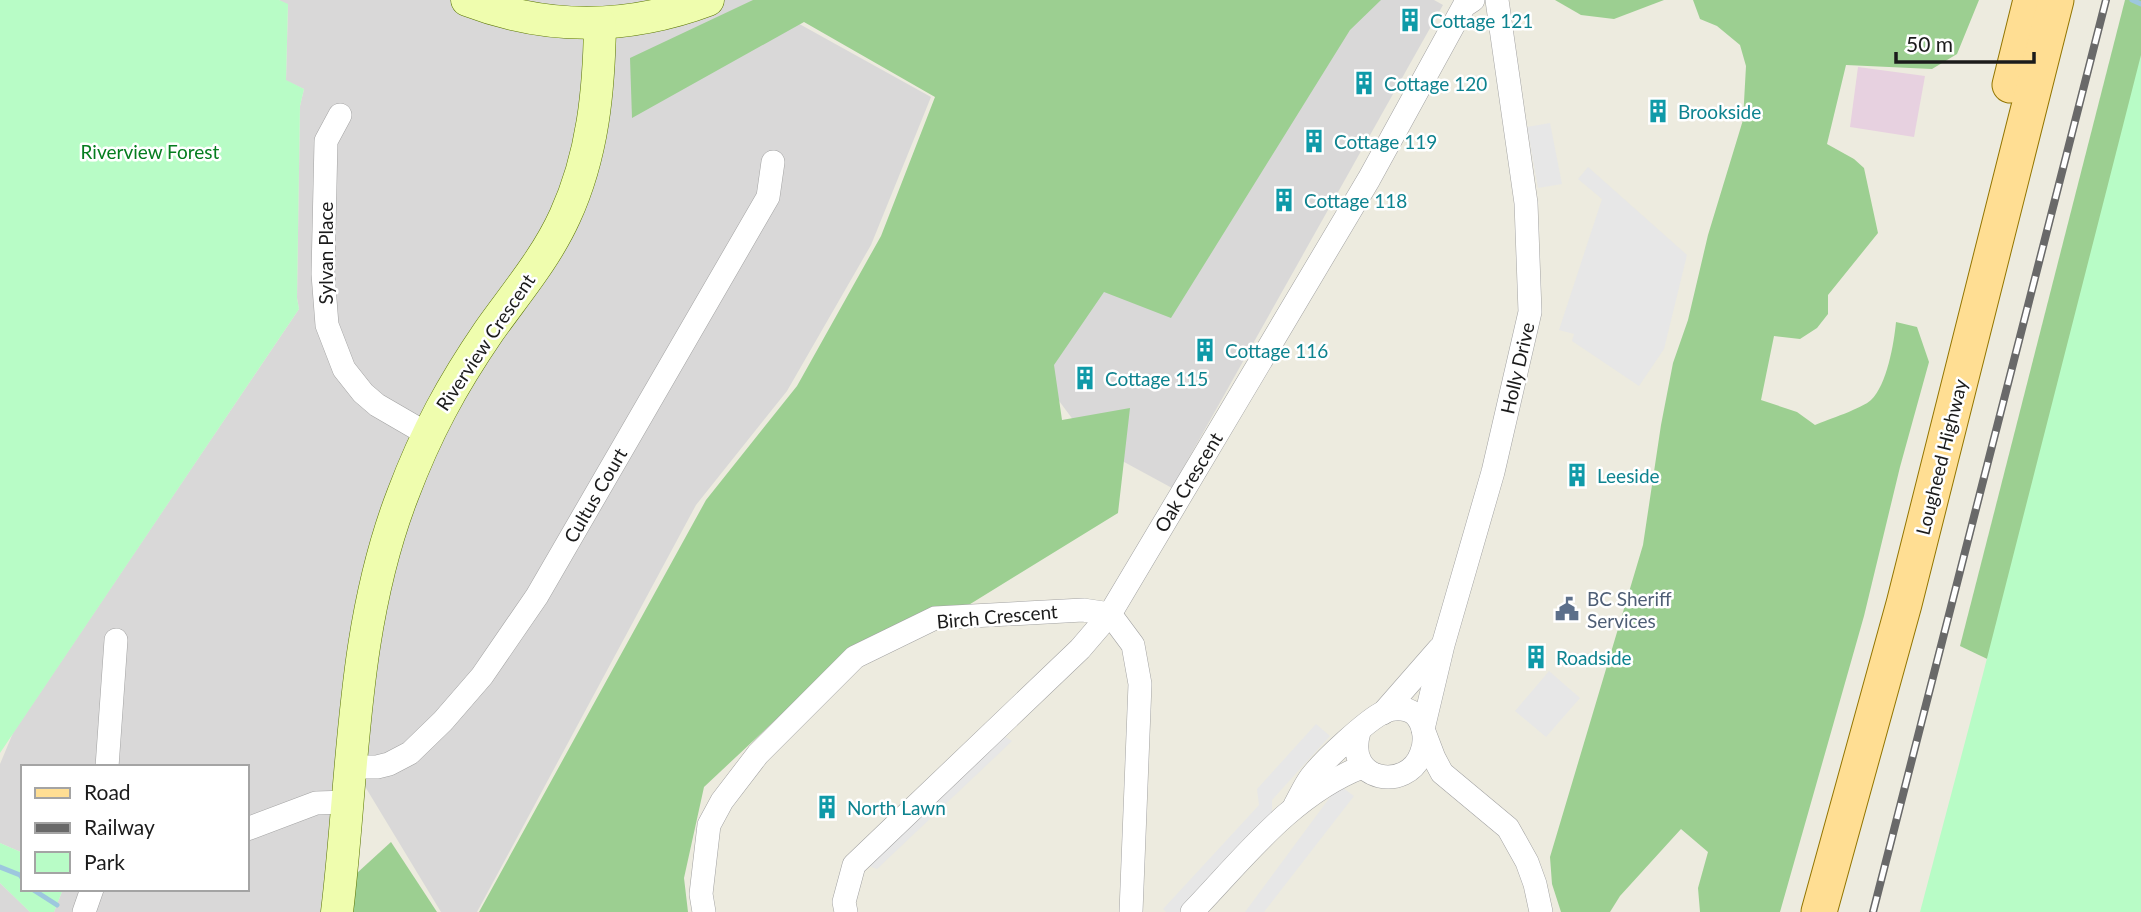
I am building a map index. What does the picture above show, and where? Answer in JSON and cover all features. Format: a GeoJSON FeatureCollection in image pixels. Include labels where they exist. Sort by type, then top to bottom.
{"type":"FeatureCollection","features":[{"type":"Feature","properties":{"kind":"main road","name":"Lougheed Highway"},"geometry":{"type":"LineString","coordinates":[[1802,912],[1885,601],[2031,0]]}},
{"type":"Feature","properties":{"kind":"main road","name":"Lougheed Highway"},"geometry":{"type":"LineString","coordinates":[[1819,912],[1904,604],[2056,0]]}},
{"type":"Feature","properties":{"kind":"main road"},"geometry":{"type":"LineString","coordinates":[[1830,873],[1836,912]]}},
{"type":"Feature","properties":{"kind":"street"},"geometry":{"type":"LineString","coordinates":[[467,0],[524,17],[600,24],[650,18],[708,0]]}},
{"type":"Feature","properties":{"kind":"street","name":"Oak Crescent"},"geometry":{"type":"LineString","coordinates":[[846,912],[844,902],[854,864],[1080,649],[1110,614],[1370,179],[1464,6],[1473,0]]}},
{"type":"Feature","properties":{"kind":"street","name":"Holly Drive"},"geometry":{"type":"LineString","coordinates":[[1423,729],[1443,645],[1493,472],[1530,312],[1526,203],[1497,0]]}},
{"type":"Feature","properties":{"kind":"street","name":"Riverview Crescent"},"geometry":{"type":"LineString","coordinates":[[337,912],[359,670],[373,589],[401,497],[427,434],[460,375],[534,270],[566,215],[593,128],[600,24]]}},
{"type":"Feature","properties":{"kind":"street","name":"Sylvan Place"},"geometry":{"type":"LineString","coordinates":[[340,115],[326,141],[323,282],[327,325],[344,369],[363,393],[377,405],[427,434]]}},
{"type":"Feature","properties":{"kind":"street","name":"Cultus Court"},"geometry":{"type":"LineString","coordinates":[[351,767],[389,764],[410,752],[443,721],[482,676],[537,596],[768,197],[773,162]]}},
{"type":"Feature","properties":{"kind":"street","name":"Birch Crescent"},"geometry":{"type":"LineString","coordinates":[[704,912],[701,894],[709,825],[722,801],[758,754],[855,657],[935,618],[1083,610],[1110,614]]}},
{"type":"Feature","properties":{"kind":"street"},"geometry":{"type":"LineString","coordinates":[[1110,614],[1133,645],[1140,684],[1131,912]]}},
{"type":"Feature","properties":{"kind":"street"},"geometry":{"type":"LineString","coordinates":[[107,765],[116,640]]}},
{"type":"Feature","properties":{"kind":"street","name":"Holly Drive"},"geometry":{"type":"LineString","coordinates":[[1383,713],[1443,645]]}},
{"type":"Feature","properties":{"kind":"street"},"geometry":{"type":"LineString","coordinates":[[1295,805],[1311,776],[1337,750],[1383,713],[1396,709],[1408,710],[1417,716],[1442,773],[1508,828],[1527,862],[1541,912]]}},
{"type":"Feature","properties":{"kind":"street"},"geometry":{"type":"LineString","coordinates":[[1359,732],[1355,745],[1362,767],[1373,774],[1398,776],[1408,772],[1418,762],[1422,753],[1423,729]]}},
{"type":"Feature","properties":{"kind":"street"},"geometry":{"type":"LineString","coordinates":[[1192,912],[1295,805],[1339,776],[1362,767]]}},
{"type":"Feature","properties":{"kind":"street"},"geometry":{"type":"LineString","coordinates":[[1408,772],[1442,773]]}},
{"type":"Feature","properties":{"kind":"street"},"geometry":{"type":"LineString","coordinates":[[248,830],[316,803],[348,802]]}},
{"type":"Feature","properties":{"kind":"street"},"geometry":{"type":"LineString","coordinates":[[84,912],[91,891]]}},
{"type":"Feature","properties":{"kind":"shaded area"},"geometry":{"type":"Polygon","coordinates":[[[279,0],[756,0],[931,97],[871,245],[787,391],[696,505],[477,912],[441,912],[349,760],[322,912],[54,912],[62,891],[248,891],[248,765],[21,765],[21,852],[0,843],[0,764],[13,733],[299,309],[300,106],[304,89],[286,81],[288,5],[279,0]]]}},
{"type":"Feature","properties":{"kind":"shaded area"},"geometry":{"type":"Polygon","coordinates":[[[1355,0],[1434,0],[1443,5],[1172,488],[1091,444],[1031,363],[1355,0]]]}},
{"type":"Feature","properties":{"kind":"shaded area"},"geometry":{"type":"Polygon","coordinates":[[[1858,67],[1925,76],[1914,137],[1850,127],[1858,67]]]}},
{"type":"Feature","properties":{"kind":"shaded area"},"geometry":{"type":"Polygon","coordinates":[[[1550,123],[1562,184],[1538,188],[1527,127],[1550,123]]]}},
{"type":"Feature","properties":{"kind":"shaded area"},"geometry":{"type":"Polygon","coordinates":[[[1588,167],[1687,255],[1664,349],[1639,386],[1572,341],[1574,334],[1559,330],[1602,199],[1578,179],[1588,167]]]}},
{"type":"Feature","properties":{"kind":"shaded area"},"geometry":{"type":"Polygon","coordinates":[[[1549,671],[1580,698],[1546,737],[1515,711],[1549,671]]]}},
{"type":"Feature","properties":{"kind":"shaded area"},"geometry":{"type":"Polygon","coordinates":[[[1316,724],[1330,736],[1272,800],[1272,818],[1181,912],[1166,912],[1163,909],[1259,805],[1257,789],[1316,724]]]}},
{"type":"Feature","properties":{"kind":"shaded area"},"geometry":{"type":"Polygon","coordinates":[[[1001,734],[1012,741],[877,869],[866,865],[1001,734]]]}},
{"type":"Feature","properties":{"kind":"shaded area"},"geometry":{"type":"Polygon","coordinates":[[[1339,785],[1354,796],[1264,912],[1245,912],[1339,785]]]}},
{"type":"Feature","properties":{"kind":"shaded area"},"geometry":{"type":"Polygon","coordinates":[[[0,883],[30,912],[0,912],[0,883]]]}},
{"type":"Feature","properties":{"kind":"green space","name":"Riverview Forest"},"geometry":{"type":"Polygon","coordinates":[[[0,0],[279,0],[288,4],[286,80],[304,89],[300,106],[299,309],[0,753],[0,0]]]}},
{"type":"Feature","properties":{"kind":"green space"},"geometry":{"type":"Polygon","coordinates":[[[753,0],[1381,0],[1350,30],[1171,318],[1104,292],[1054,365],[1062,420],[1130,408],[1118,513],[967,606],[833,666],[704,787],[684,878],[688,912],[479,912],[706,500],[797,386],[881,236],[935,97],[804,22],[632,118],[630,58],[753,0]]]}},
{"type":"Feature","properties":{"kind":"green space"},"geometry":{"type":"Polygon","coordinates":[[[1555,0],[1664,0],[1614,19],[1581,15],[1555,0]]]}},
{"type":"Feature","properties":{"kind":"green space"},"geometry":{"type":"Polygon","coordinates":[[[1693,0],[1979,0],[1957,54],[1932,69],[1846,65],[1827,144],[1854,159],[1864,168],[1878,233],[1828,295],[1828,314],[1817,328],[1800,339],[1774,336],[1761,400],[1797,412],[1815,425],[1861,407],[1877,393],[1889,363],[1896,322],[1917,327],[1929,362],[1864,616],[1780,912],[1700,912],[1698,888],[1708,852],[1681,829],[1620,896],[1610,912],[1561,912],[1552,884],[1550,857],[1643,545],[1673,363],[1688,320],[1708,235],[1743,120],[1746,66],[1740,45],[1717,26],[1700,19],[1693,0]]]}},
{"type":"Feature","properties":{"kind":"green space"},"geometry":{"type":"Polygon","coordinates":[[[2125,0],[2141,0],[2141,152],[2002,666],[1960,646],[2125,0]]]}},
{"type":"Feature","properties":{"kind":"green space"},"geometry":{"type":"Polygon","coordinates":[[[2141,55],[2141,912],[1920,912],[1983,674],[2141,55]]]}},
{"type":"Feature","properties":{"kind":"green space"},"geometry":{"type":"Polygon","coordinates":[[[391,842],[437,912],[352,912],[357,873],[391,842]]]}},
{"type":"Feature","properties":{"kind":"green space"},"geometry":{"type":"Polygon","coordinates":[[[0,843],[21,852],[21,891],[62,891],[54,912],[30,912],[0,883],[0,843]]]}},
{"type":"Feature","properties":{"kind":"waterway"},"geometry":{"type":"LineString","coordinates":[[2132,0],[2141,4]]}},
{"type":"Feature","properties":{"kind":"waterway"},"geometry":{"type":"LineString","coordinates":[[0,867],[21,876]]}},
{"type":"Feature","properties":{"kind":"waterway"},"geometry":{"type":"LineString","coordinates":[[35,891],[57,905]]}},
{"type":"Feature","properties":{"kind":"railway"},"geometry":{"type":"LineString","coordinates":[[1873,912],[2106,0]]}},
{"type":"Feature","properties":{"kind":"place","name":"Cottage 121"},"geometry":{"type":"Point","coordinates":[1410,20]}},
{"type":"Feature","properties":{"kind":"place","name":"Cottage 120"},"geometry":{"type":"Point","coordinates":[1364,83]}},
{"type":"Feature","properties":{"kind":"place","name":"Brookside"},"geometry":{"type":"Point","coordinates":[1658,111]}},
{"type":"Feature","properties":{"kind":"place","name":"Cottage 119"},"geometry":{"type":"Point","coordinates":[1314,141]}},
{"type":"Feature","properties":{"kind":"place","name":"Cottage 118"},"geometry":{"type":"Point","coordinates":[1284,200]}},
{"type":"Feature","properties":{"kind":"place","name":"Cottage 116"},"geometry":{"type":"Point","coordinates":[1205,350]}},
{"type":"Feature","properties":{"kind":"place","name":"Cottage 115"},"geometry":{"type":"Point","coordinates":[1085,378]}},
{"type":"Feature","properties":{"kind":"place","name":"Leeside"},"geometry":{"type":"Point","coordinates":[1577,475]}},
{"type":"Feature","properties":{"kind":"place","name":"BC Sheriff Services"},"geometry":{"type":"Point","coordinates":[1567,609]}},
{"type":"Feature","properties":{"kind":"place","name":"Roadside"},"geometry":{"type":"Point","coordinates":[1536,657]}},
{"type":"Feature","properties":{"kind":"place","name":"North Lawn"},"geometry":{"type":"Point","coordinates":[827,807]}}]}
